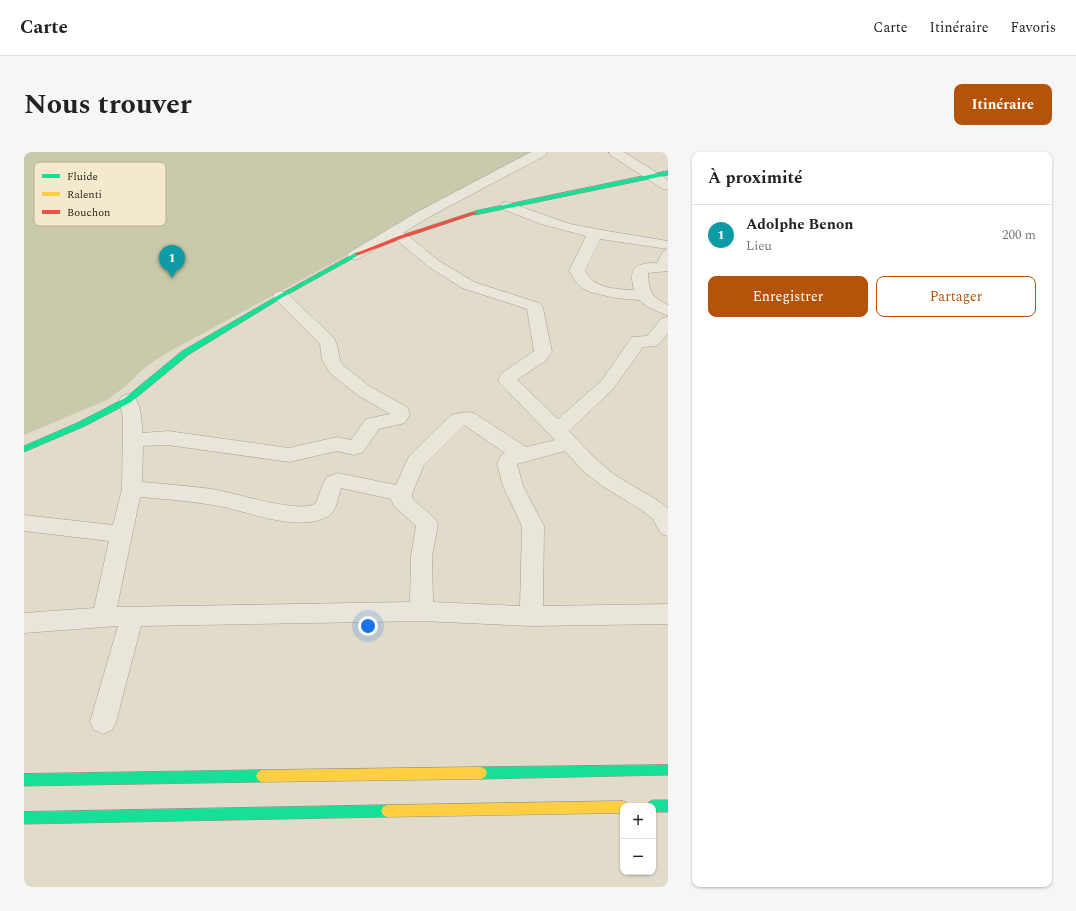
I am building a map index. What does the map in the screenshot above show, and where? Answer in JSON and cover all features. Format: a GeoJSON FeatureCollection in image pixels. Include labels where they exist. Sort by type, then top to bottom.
{"type":"FeatureCollection","features":[{"type":"Feature","properties":{"kind":"street"},"geometry":{"type":"LineString","coordinates":[[24,449],[82,424],[128,400],[185,354],[281,296],[355,255],[424,214],[541,152]]}},
{"type":"Feature","properties":{"kind":"street"},"geometry":{"type":"LineString","coordinates":[[615,152],[652,178],[668,186]]}},
{"type":"Feature","properties":{"kind":"street"},"geometry":{"type":"LineString","coordinates":[[355,255],[401,237],[479,212],[652,178],[668,173]]}},
{"type":"Feature","properties":{"kind":"street"},"geometry":{"type":"LineString","coordinates":[[507,206],[542,221],[595,233],[668,245]]}},
{"type":"Feature","properties":{"kind":"street"},"geometry":{"type":"LineString","coordinates":[[595,233],[578,270],[583,282],[594,288],[610,293],[643,295]]}},
{"type":"Feature","properties":{"kind":"street"},"geometry":{"type":"LineString","coordinates":[[401,237],[434,264],[468,285],[535,308],[543,352],[539,357],[507,378],[507,381],[564,437],[591,467],[611,482],[650,505],[662,514],[668,528]]}},
{"type":"Feature","properties":{"kind":"street"},"geometry":{"type":"LineString","coordinates":[[668,254],[663,268],[664,270],[649,267],[644,268],[640,272],[640,287],[643,295],[655,305],[668,311]]}},
{"type":"Feature","properties":{"kind":"street"},"geometry":{"type":"LineString","coordinates":[[133,440],[168,438],[289,455],[337,444],[354,448],[373,424],[398,418],[401,414],[400,411],[358,387],[339,371],[332,363],[330,346],[328,342],[281,296]]}},
{"type":"Feature","properties":{"kind":"street"},"geometry":{"type":"LineString","coordinates":[[531,616],[533,526],[513,486],[507,464],[508,460],[564,437],[607,385],[638,341],[651,342],[668,322]]}},
{"type":"Feature","properties":{"kind":"street"},"geometry":{"type":"LineString","coordinates":[[103,617],[132,489],[132,417],[128,400]]}},
{"type":"Feature","properties":{"kind":"street"},"geometry":{"type":"LineString","coordinates":[[422,611],[421,552],[427,524],[401,501],[402,494],[416,461],[435,441],[462,418],[467,418],[523,455]]}},
{"type":"Feature","properties":{"kind":"street"},"geometry":{"type":"LineString","coordinates":[[132,489],[215,497],[250,507],[305,515],[320,512],[325,507],[335,481],[338,480],[402,494]]}},
{"type":"Feature","properties":{"kind":"street"},"geometry":{"type":"LineString","coordinates":[[24,523],[121,534]]}},
{"type":"Feature","properties":{"kind":"street"},"geometry":{"type":"LineString","coordinates":[[24,623],[67,621],[103,617],[132,618],[422,611],[531,616],[668,614]]}},
{"type":"Feature","properties":{"kind":"street"},"geometry":{"type":"LineString","coordinates":[[104,722],[132,618]]}},
{"type":"Feature","properties":{"kind":"street"},"geometry":{"type":"LineString","coordinates":[[24,780],[668,770]]}},
{"type":"Feature","properties":{"kind":"street"},"geometry":{"type":"LineString","coordinates":[[656,806],[668,806]]}},
{"type":"Feature","properties":{"kind":"street"},"geometry":{"type":"LineString","coordinates":[[24,818],[620,807]]}},
{"type":"Feature","properties":{"kind":"green space"},"geometry":{"type":"Polygon","coordinates":[[[24,152],[537,152],[165,354],[144,368],[126,386],[107,400],[24,435],[24,152]]]}},
{"type":"Feature","properties":{"kind":"traffic: fast"},"geometry":{"type":"LineString","coordinates":[[475,213],[668,173]]}},
{"type":"Feature","properties":{"kind":"traffic: fast"},"geometry":{"type":"LineString","coordinates":[[24,449],[82,424],[128,400],[185,353],[281,296],[357,254]]}},
{"type":"Feature","properties":{"kind":"traffic: fast"},"geometry":{"type":"LineString","coordinates":[[481,773],[668,770]]}},
{"type":"Feature","properties":{"kind":"traffic: fast"},"geometry":{"type":"LineString","coordinates":[[24,780],[262,776]]}},
{"type":"Feature","properties":{"kind":"traffic: fast"},"geometry":{"type":"LineString","coordinates":[[656,806],[668,806]]}},
{"type":"Feature","properties":{"kind":"traffic: fast"},"geometry":{"type":"LineString","coordinates":[[24,818],[387,811]]}},
{"type":"Feature","properties":{"kind":"traffic: slow"},"geometry":{"type":"LineString","coordinates":[[262,776],[481,773]]}},
{"type":"Feature","properties":{"kind":"traffic: slow"},"geometry":{"type":"LineString","coordinates":[[387,811],[620,807]]}},
{"type":"Feature","properties":{"kind":"traffic: jam"},"geometry":{"type":"LineString","coordinates":[[357,254],[401,237],[475,213]]}},
{"type":"Feature","properties":{"kind":"place","name":"Adolphe Benon"},"geometry":{"type":"Point","coordinates":[172,278]}}]}
